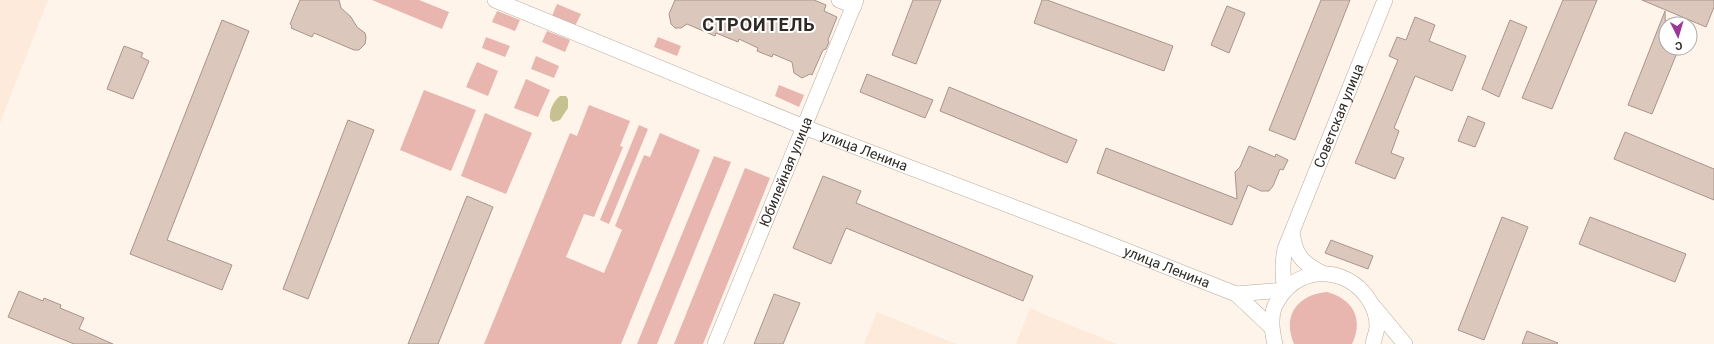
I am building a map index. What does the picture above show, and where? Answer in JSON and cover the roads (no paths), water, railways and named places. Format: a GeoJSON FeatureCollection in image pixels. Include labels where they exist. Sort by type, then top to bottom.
{"type":"FeatureCollection","features":[{"type":"Feature","properties":{"kind":"street","name":"улица Ленина"},"geometry":{"type":"LineString","coordinates":[[495,0],[804,127],[1236,294]]}},
{"type":"Feature","properties":{"kind":"street"},"geometry":{"type":"LineString","coordinates":[[839,0],[855,3]]}},
{"type":"Feature","properties":{"kind":"street","name":"Советская улица"},"geometry":{"type":"LineString","coordinates":[[1285,290],[1282,277],[1282,263],[1285,250],[1385,0]]}},
{"type":"Feature","properties":{"kind":"street","name":"Юбилейная улица"},"geometry":{"type":"LineString","coordinates":[[715,344],[855,3]]}},
{"type":"Feature","properties":{"kind":"street"},"geometry":{"type":"LineString","coordinates":[[1292,232],[1294,246],[1299,257],[1309,267],[1322,273],[1343,276],[1361,288],[1405,344]]}},
{"type":"Feature","properties":{"kind":"street"},"geometry":{"type":"LineString","coordinates":[[1275,344],[1271,327],[1274,307],[1285,290],[1302,278],[1322,273]]}},
{"type":"Feature","properties":{"kind":"street"},"geometry":{"type":"LineString","coordinates":[[1236,294],[1285,290]]}},
{"type":"Feature","properties":{"kind":"street"},"geometry":{"type":"LineString","coordinates":[[1236,294],[1271,327]]}},
{"type":"Feature","properties":{"kind":"street"},"geometry":{"type":"LineString","coordinates":[[1373,305],[1377,325],[1373,344]]}},
{"type":"Feature","properties":{"kind":"district","name":"СТРОИТЕЛЬ"},"geometry":{"type":"Point","coordinates":[759,25]}}]}
